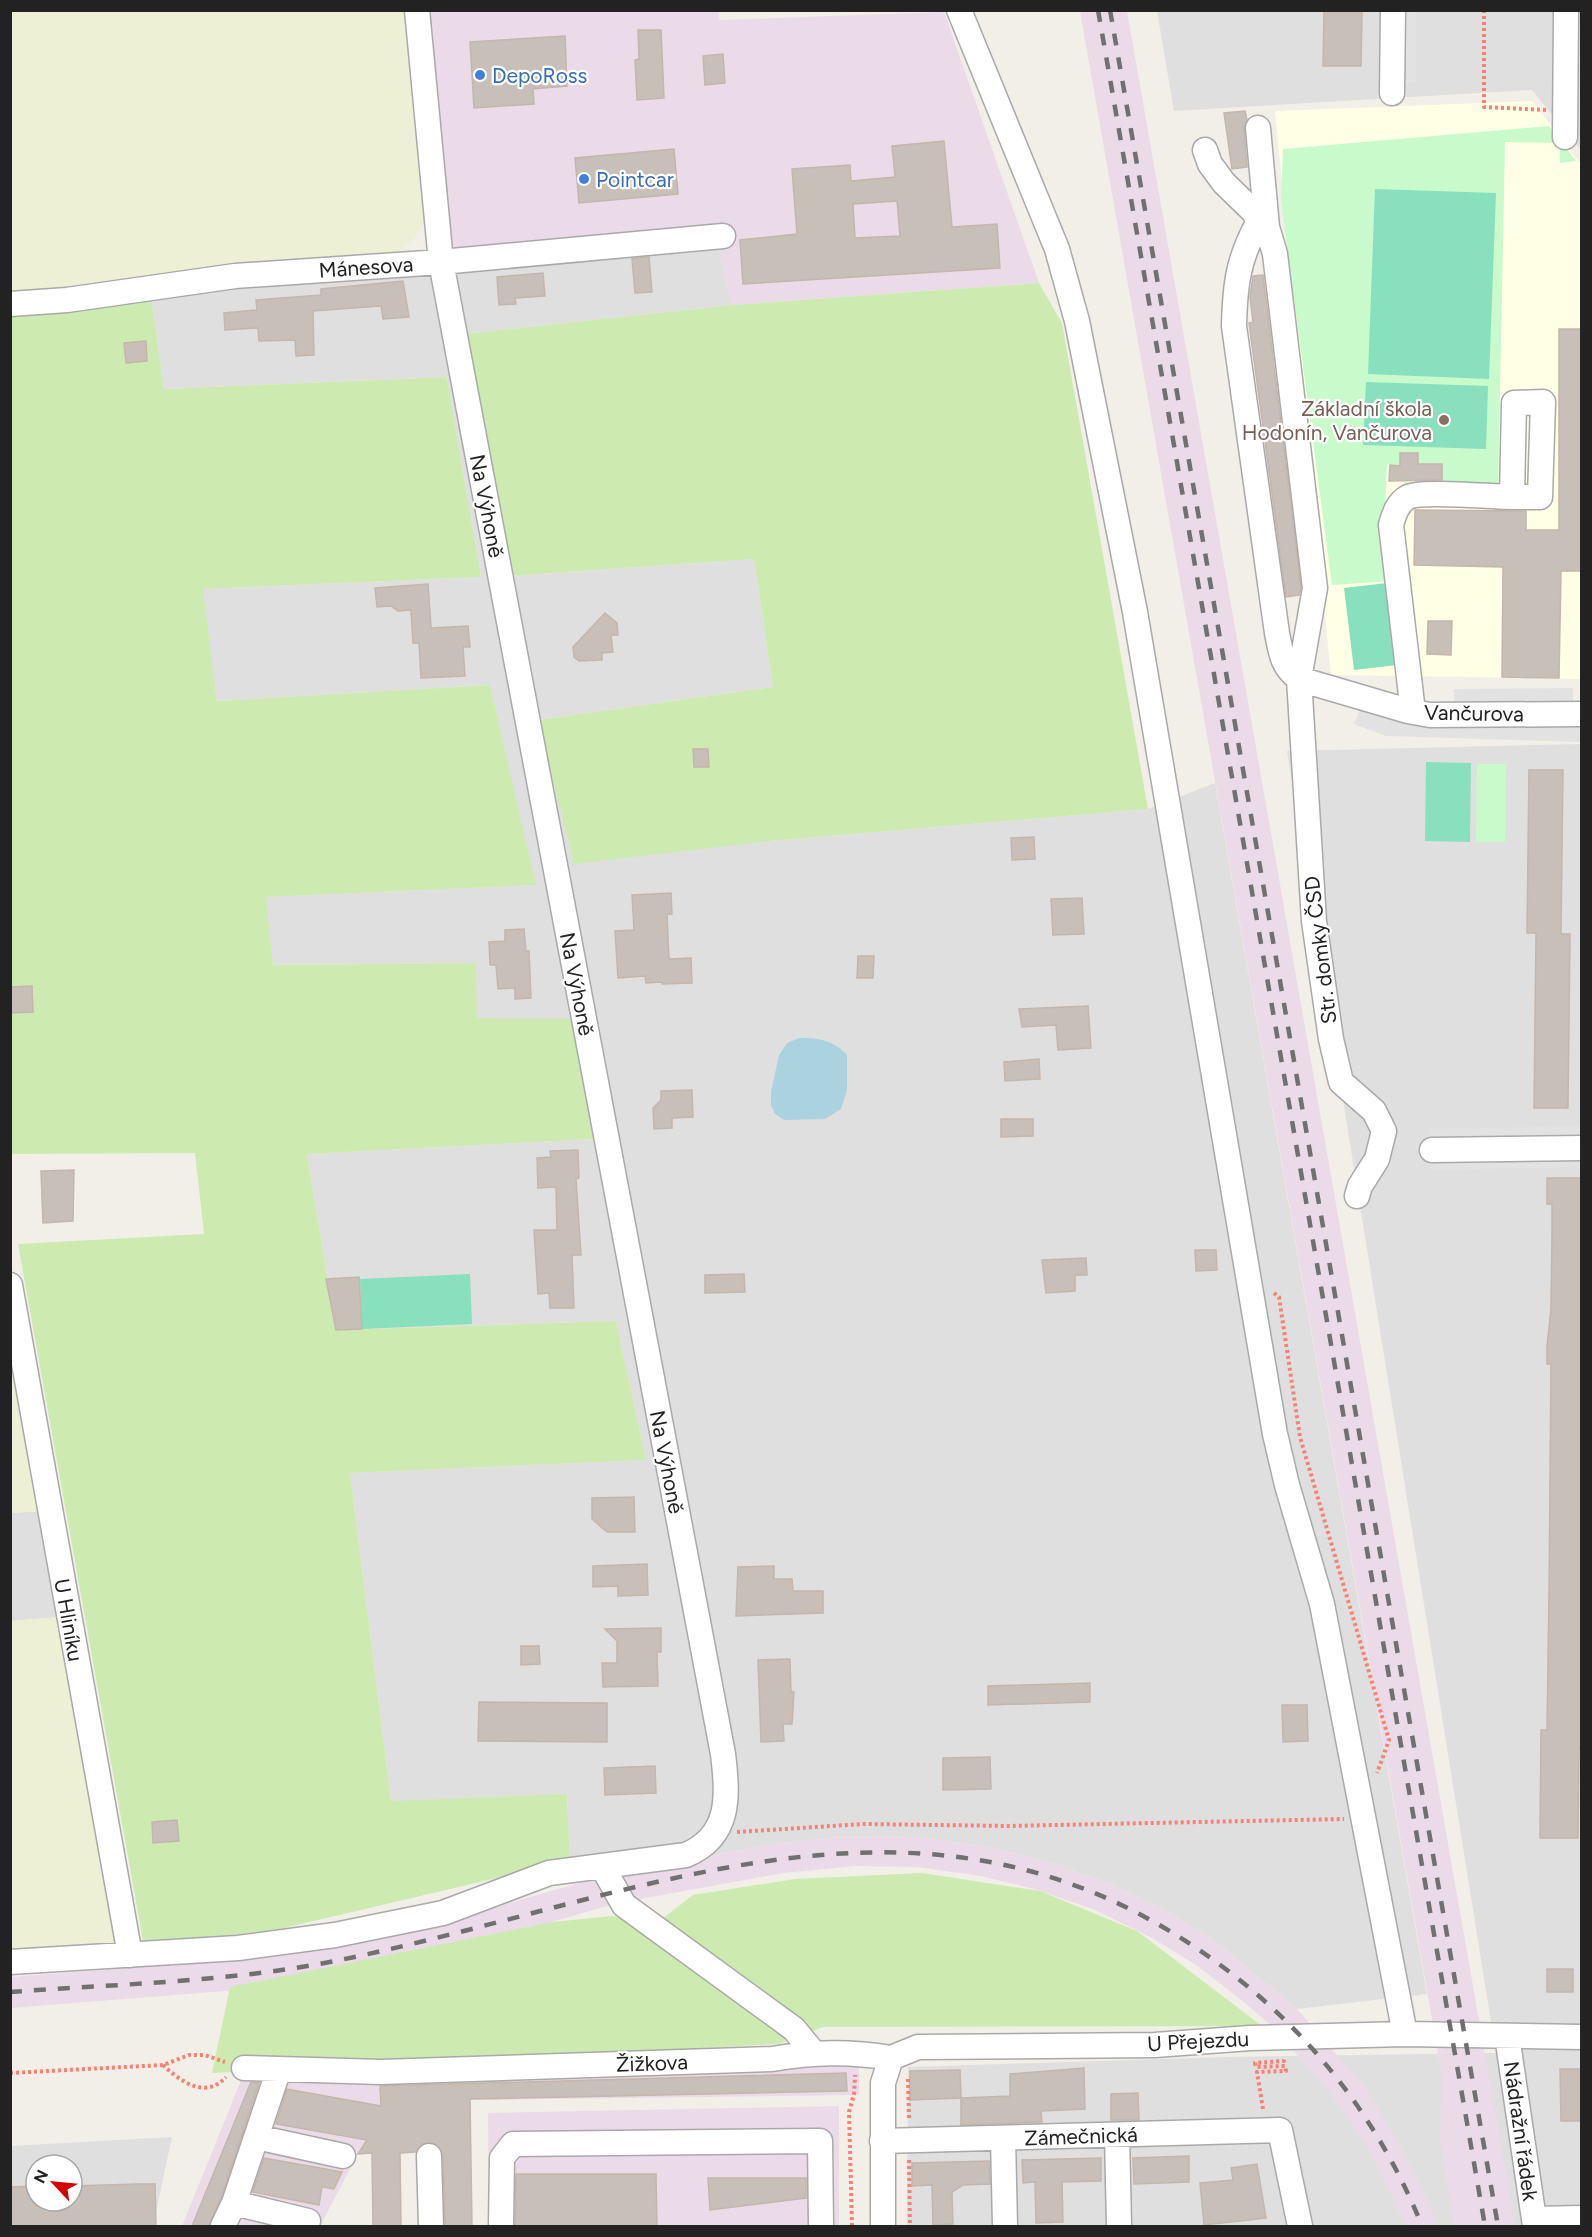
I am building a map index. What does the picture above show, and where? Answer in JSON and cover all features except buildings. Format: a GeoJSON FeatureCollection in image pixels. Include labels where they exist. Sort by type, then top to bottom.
{"type":"FeatureCollection","features":[{"type":"Feature","properties":{"kind":"street","name":"Na Výhoně"},"geometry":{"type":"LineString","coordinates":[[417,10],[441,262],[723,1754],[727,1786],[724,1814],[716,1834]]}},
{"type":"Feature","properties":{"kind":"street"},"geometry":{"type":"LineString","coordinates":[[959,10],[1057,249],[1077,321],[1134,612],[1275,1434],[1287,1485],[1322,1604],[1405,2034]]}},
{"type":"Feature","properties":{"kind":"street"},"geometry":{"type":"LineString","coordinates":[[1392,93],[1393,10]]}},
{"type":"Feature","properties":{"kind":"street"},"geometry":{"type":"LineString","coordinates":[[1564,136],[1566,10]]}},
{"type":"Feature","properties":{"kind":"street"},"geometry":{"type":"LineString","coordinates":[[1258,128],[1262,225],[1249,239],[1235,282],[1234,326],[1281,657],[1287,670],[1299,679]]}},
{"type":"Feature","properties":{"kind":"street"},"geometry":{"type":"LineString","coordinates":[[1205,150],[1210,164],[1255,213],[1262,225]]}},
{"type":"Feature","properties":{"kind":"street","name":"Str. domky ČSD"},"geometry":{"type":"LineString","coordinates":[[1262,225],[1275,254],[1315,588],[1299,679],[1314,921],[1331,1039],[1341,1082],[1374,1111],[1384,1131],[1383,1143],[1377,1159],[1360,1186],[1357,1196]]}},
{"type":"Feature","properties":{"kind":"street","name":"Mánesova"},"geometry":{"type":"LineString","coordinates":[[10,304],[67,300],[235,276],[441,262],[723,236]]}},
{"type":"Feature","properties":{"kind":"street"},"geometry":{"type":"LineString","coordinates":[[1413,712],[1391,525],[1396,509],[1408,497],[1424,495],[1512,497]]}},
{"type":"Feature","properties":{"kind":"street","name":"Vančurova"},"geometry":{"type":"LineString","coordinates":[[1299,679],[1430,715],[1581,714]]}},
{"type":"Feature","properties":{"kind":"street"},"geometry":{"type":"LineString","coordinates":[[1432,1150],[1581,1148]]}},
{"type":"Feature","properties":{"kind":"street","name":"U Hliníku"},"geometry":{"type":"LineString","coordinates":[[10,1285],[130,1955]]}},
{"type":"Feature","properties":{"kind":"street"},"geometry":{"type":"LineString","coordinates":[[10,1962],[238,1948],[335,1935],[443,1913],[549,1874],[686,1855],[702,1848],[716,1834]]}},
{"type":"Feature","properties":{"kind":"street"},"geometry":{"type":"LineString","coordinates":[[602,1866],[624,1905],[794,2028],[813,2052]]}},
{"type":"Feature","properties":{"kind":"street","name":"U Přejezdu"},"geometry":{"type":"LineString","coordinates":[[891,2058],[918,2047],[1155,2045],[1250,2038],[1405,2034],[1581,2037]]}},
{"type":"Feature","properties":{"kind":"street","name":"Nádražní řádek"},"geometry":{"type":"LineString","coordinates":[[1507,2036],[1535,2223]]}},
{"type":"Feature","properties":{"kind":"street","name":"Žižkova"},"geometry":{"type":"LineString","coordinates":[[239,2068],[381,2072],[772,2059],[813,2052],[854,2052],[891,2058]]}},
{"type":"Feature","properties":{"kind":"street"},"geometry":{"type":"LineString","coordinates":[[883,2226],[883,2083],[891,2058]]}},
{"type":"Feature","properties":{"kind":"street"},"geometry":{"type":"LineString","coordinates":[[223,2226],[234,2203],[279,2069]]}},
{"type":"Feature","properties":{"kind":"street"},"geometry":{"type":"LineString","coordinates":[[1273,2130],[1300,2226]]}},
{"type":"Feature","properties":{"kind":"street","name":"Zámečnická"},"geometry":{"type":"LineString","coordinates":[[882,2141],[1273,2130]]}},
{"type":"Feature","properties":{"kind":"street"},"geometry":{"type":"LineString","coordinates":[[1117,2135],[1119,2226]]}},
{"type":"Feature","properties":{"kind":"street"},"geometry":{"type":"LineString","coordinates":[[256,2138],[343,2156]]}},
{"type":"Feature","properties":{"kind":"street"},"geometry":{"type":"LineString","coordinates":[[1004,2138],[1005,2226]]}},
{"type":"Feature","properties":{"kind":"street"},"geometry":{"type":"LineString","coordinates":[[501,2226],[502,2158],[513,2144],[820,2141],[821,2226]]}},
{"type":"Feature","properties":{"kind":"street"},"geometry":{"type":"LineString","coordinates":[[429,2156],[431,2226]]}},
{"type":"Feature","properties":{"kind":"street"},"geometry":{"type":"LineString","coordinates":[[234,2203],[308,2221]]}},
{"type":"Feature","properties":{"kind":"street"},"geometry":{"type":"LineString","coordinates":[[1535,2223],[1581,2218]]}},
{"type":"Feature","properties":{"kind":"path"},"geometry":{"type":"LineString","coordinates":[[1484,10],[1484,107],[1565,110]]}},
{"type":"Feature","properties":{"kind":"path"},"geometry":{"type":"LineString","coordinates":[[716,1834],[863,1824],[1008,1826],[1362,1809],[1389,1740],[1300,1437],[1279,1297],[1249,1277]]}},
{"type":"Feature","properties":{"kind":"path"},"geometry":{"type":"LineString","coordinates":[[1250,2038],[1251,2057],[1283,2055],[1284,2061],[1255,2063],[1256,2067],[1285,2066],[1286,2072],[1257,2072],[1273,2130]]}},
{"type":"Feature","properties":{"kind":"path"},"geometry":{"type":"LineString","coordinates":[[852,2226],[849,2112],[854,2094],[854,2052]]}},
{"type":"Feature","properties":{"kind":"path"},"geometry":{"type":"LineString","coordinates":[[10,2073],[163,2065],[189,2055],[205,2055],[239,2068],[211,2088],[200,2088],[178,2078],[163,2065]]}},
{"type":"Feature","properties":{"kind":"shaded area"},"geometry":{"type":"Polygon","coordinates":[[[718,10],[719,20],[944,12],[1039,283],[732,305],[715,233],[452,262],[430,11],[718,10]]]}},
{"type":"Feature","properties":{"kind":"shaded area"},"geometry":{"type":"Polygon","coordinates":[[[11,11],[406,11],[427,218],[415,238],[399,251],[376,260],[11,295],[11,11]]]}},
{"type":"Feature","properties":{"kind":"shaded area"},"geometry":{"type":"Polygon","coordinates":[[[1080,11],[1127,11],[1515,2226],[1455,2226],[1440,2139],[1442,2076],[1080,11]]]}},
{"type":"Feature","properties":{"kind":"shaded area"},"geometry":{"type":"Polygon","coordinates":[[[1157,11],[1581,11],[1581,150],[1532,90],[1174,111],[1157,11]]]}},
{"type":"Feature","properties":{"kind":"shaded area"},"geometry":{"type":"Polygon","coordinates":[[[1399,11],[1416,11],[1416,83],[1399,83],[1399,11]]]}},
{"type":"Feature","properties":{"kind":"shaded area","name":"Základní škola Hodonín, Vančurova"},"geometry":{"type":"Polygon","coordinates":[[[1532,101],[1581,164],[1581,679],[1331,675],[1275,111],[1532,101]]]}},
{"type":"Feature","properties":{"kind":"shaded area"},"geometry":{"type":"Polygon","coordinates":[[[715,233],[732,305],[463,334],[509,576],[754,559],[773,687],[538,720],[770,841],[1148,809],[1215,783],[1427,1994],[1297,2009],[1213,1940],[1168,1912],[1104,1881],[1042,1860],[987,1847],[920,1837],[852,1836],[780,1843],[611,1874],[570,1861],[567,1794],[391,1802],[350,1473],[646,1460],[616,1321],[336,1330],[307,1154],[595,1139],[476,1018],[476,963],[273,965],[265,897],[535,885],[490,685],[217,701],[202,589],[481,577],[447,377],[164,389],[151,295],[715,233]]]}},
{"type":"Feature","properties":{"kind":"shaded area"},"geometry":{"type":"Polygon","coordinates":[[[1573,688],[1573,702],[1454,703],[1454,689],[1573,688]]]}},
{"type":"Feature","properties":{"kind":"shaded area"},"geometry":{"type":"Polygon","coordinates":[[[1361,707],[1581,722],[1581,742],[1386,736],[1354,724],[1361,707]]]}},
{"type":"Feature","properties":{"kind":"shaded area"},"geometry":{"type":"Polygon","coordinates":[[[1581,744],[1581,2226],[907,2226],[908,2067],[1227,2057],[1496,2053],[1287,751],[1581,744]]]}},
{"type":"Feature","properties":{"kind":"shaded area"},"geometry":{"type":"Polygon","coordinates":[[[1581,1126],[1581,1167],[1431,1170],[1430,1129],[1581,1126]]]}},
{"type":"Feature","properties":{"kind":"shaded area"},"geometry":{"type":"Polygon","coordinates":[[[10,1330],[42,1511],[11,1513],[10,1330]]]}},
{"type":"Feature","properties":{"kind":"shaded area"},"geometry":{"type":"Polygon","coordinates":[[[42,1511],[60,1617],[11,1621],[11,1513],[42,1511]]]}},
{"type":"Feature","properties":{"kind":"shaded area"},"geometry":{"type":"Polygon","coordinates":[[[60,1617],[119,1939],[107,1946],[11,1950],[11,1621],[60,1617]]]}},
{"type":"Feature","properties":{"kind":"shaded area"},"geometry":{"type":"Polygon","coordinates":[[[852,1836],[920,1837],[987,1847],[1042,1860],[1104,1881],[1168,1912],[1213,1940],[1297,2009],[1364,2086],[1394,2135],[1427,2199],[1438,2226],[1406,2226],[1369,2150],[1339,2104],[1275,2029],[1196,1965],[1154,1939],[1093,1909],[1034,1889],[981,1876],[917,1867],[854,1866],[784,1873],[618,1903],[475,1944],[334,1976],[225,1991],[11,2008],[11,1977],[221,1961],[329,1947],[467,1915],[611,1874],[780,1843],[852,1836]]]}},
{"type":"Feature","properties":{"kind":"shaded area"},"geometry":{"type":"Polygon","coordinates":[[[859,2056],[859,2095],[393,2101],[358,2154],[320,2226],[182,2226],[244,2073],[859,2056]]]}},
{"type":"Feature","properties":{"kind":"shaded area"},"geometry":{"type":"Polygon","coordinates":[[[839,2106],[839,2226],[489,2226],[488,2113],[839,2106]]]}},
{"type":"Feature","properties":{"kind":"shaded area"},"geometry":{"type":"Polygon","coordinates":[[[172,2137],[153,2226],[11,2226],[11,2146],[172,2137]]]}},
{"type":"Feature","properties":{"kind":"green space"},"geometry":{"type":"Polygon","coordinates":[[[1549,126],[1576,161],[1560,163],[1560,143],[1505,142],[1498,491],[1415,489],[1403,482],[1441,483],[1442,464],[1418,464],[1418,453],[1400,453],[1400,466],[1387,464],[1384,532],[1390,581],[1332,585],[1281,200],[1283,149],[1549,126]]]}},
{"type":"Feature","properties":{"kind":"green space"},"geometry":{"type":"Polygon","coordinates":[[[1375,189],[1496,193],[1489,379],[1368,374],[1375,189]]]}},
{"type":"Feature","properties":{"kind":"green space"},"geometry":{"type":"Polygon","coordinates":[[[1039,283],[1062,323],[1148,809],[770,841],[574,864],[538,720],[773,687],[754,559],[509,576],[463,334],[732,305],[1039,283]]]}},
{"type":"Feature","properties":{"kind":"green space"},"geometry":{"type":"Polygon","coordinates":[[[151,295],[164,389],[447,377],[481,577],[203,589],[217,701],[490,685],[536,885],[266,897],[273,965],[476,963],[477,1018],[575,1019],[595,1139],[307,1154],[336,1330],[616,1321],[646,1460],[350,1473],[391,1801],[567,1794],[570,1861],[275,1930],[144,1946],[18,1244],[204,1234],[195,1153],[11,1154],[10,310],[151,295]]]}},
{"type":"Feature","properties":{"kind":"green space"},"geometry":{"type":"Polygon","coordinates":[[[1366,382],[1488,386],[1486,449],[1363,445],[1366,382]]]}},
{"type":"Feature","properties":{"kind":"green space"},"geometry":{"type":"Polygon","coordinates":[[[1387,583],[1397,665],[1354,670],[1344,588],[1387,583]]]}},
{"type":"Feature","properties":{"kind":"green space"},"geometry":{"type":"Polygon","coordinates":[[[1426,762],[1471,763],[1470,842],[1425,841],[1426,762]]]}},
{"type":"Feature","properties":{"kind":"green space"},"geometry":{"type":"Polygon","coordinates":[[[1477,764],[1506,764],[1505,842],[1476,842],[1477,764]]]}},
{"type":"Feature","properties":{"kind":"green space"},"geometry":{"type":"Polygon","coordinates":[[[470,1274],[472,1324],[362,1329],[360,1279],[470,1274]]]}},
{"type":"Feature","properties":{"kind":"green space"},"geometry":{"type":"Polygon","coordinates":[[[922,1873],[1040,1891],[1137,1931],[1262,2026],[823,2027],[779,2044],[212,2073],[230,1987],[552,1922],[612,1916],[658,1922],[693,1895],[795,1879],[922,1873]]]}},
{"type":"Feature","properties":{"kind":"water"},"geometry":{"type":"Polygon","coordinates":[[[799,1038],[825,1041],[847,1055],[847,1090],[841,1109],[825,1119],[784,1120],[775,1114],[771,1105],[771,1092],[779,1055],[787,1043],[799,1038]]]}},
{"type":"Feature","properties":{"kind":"railway"},"geometry":{"type":"LineString","coordinates":[[1098,10],[1485,2226]]}},
{"type":"Feature","properties":{"kind":"railway"},"geometry":{"type":"LineString","coordinates":[[1110,10],[1498,2226]]}},
{"type":"Feature","properties":{"kind":"railway"},"geometry":{"type":"LineString","coordinates":[[10,1992],[214,1978],[295,1968],[451,1934],[678,1877],[788,1858],[898,1853],[1008,1866],[1117,1903],[1227,1970],[1259,1996],[1317,2054],[1342,2085],[1387,2152],[1422,2226]]}},
{"type":"Feature","properties":{"kind":"place","name":"DepoRoss"},"geometry":{"type":"Point","coordinates":[480,75]}},
{"type":"Feature","properties":{"kind":"place","name":"Pointcar"},"geometry":{"type":"Point","coordinates":[584,179]}},
{"type":"Feature","properties":{"kind":"place","name":"Základní škola Hodonín, Vančurova"},"geometry":{"type":"Point","coordinates":[1444,420]}}]}
